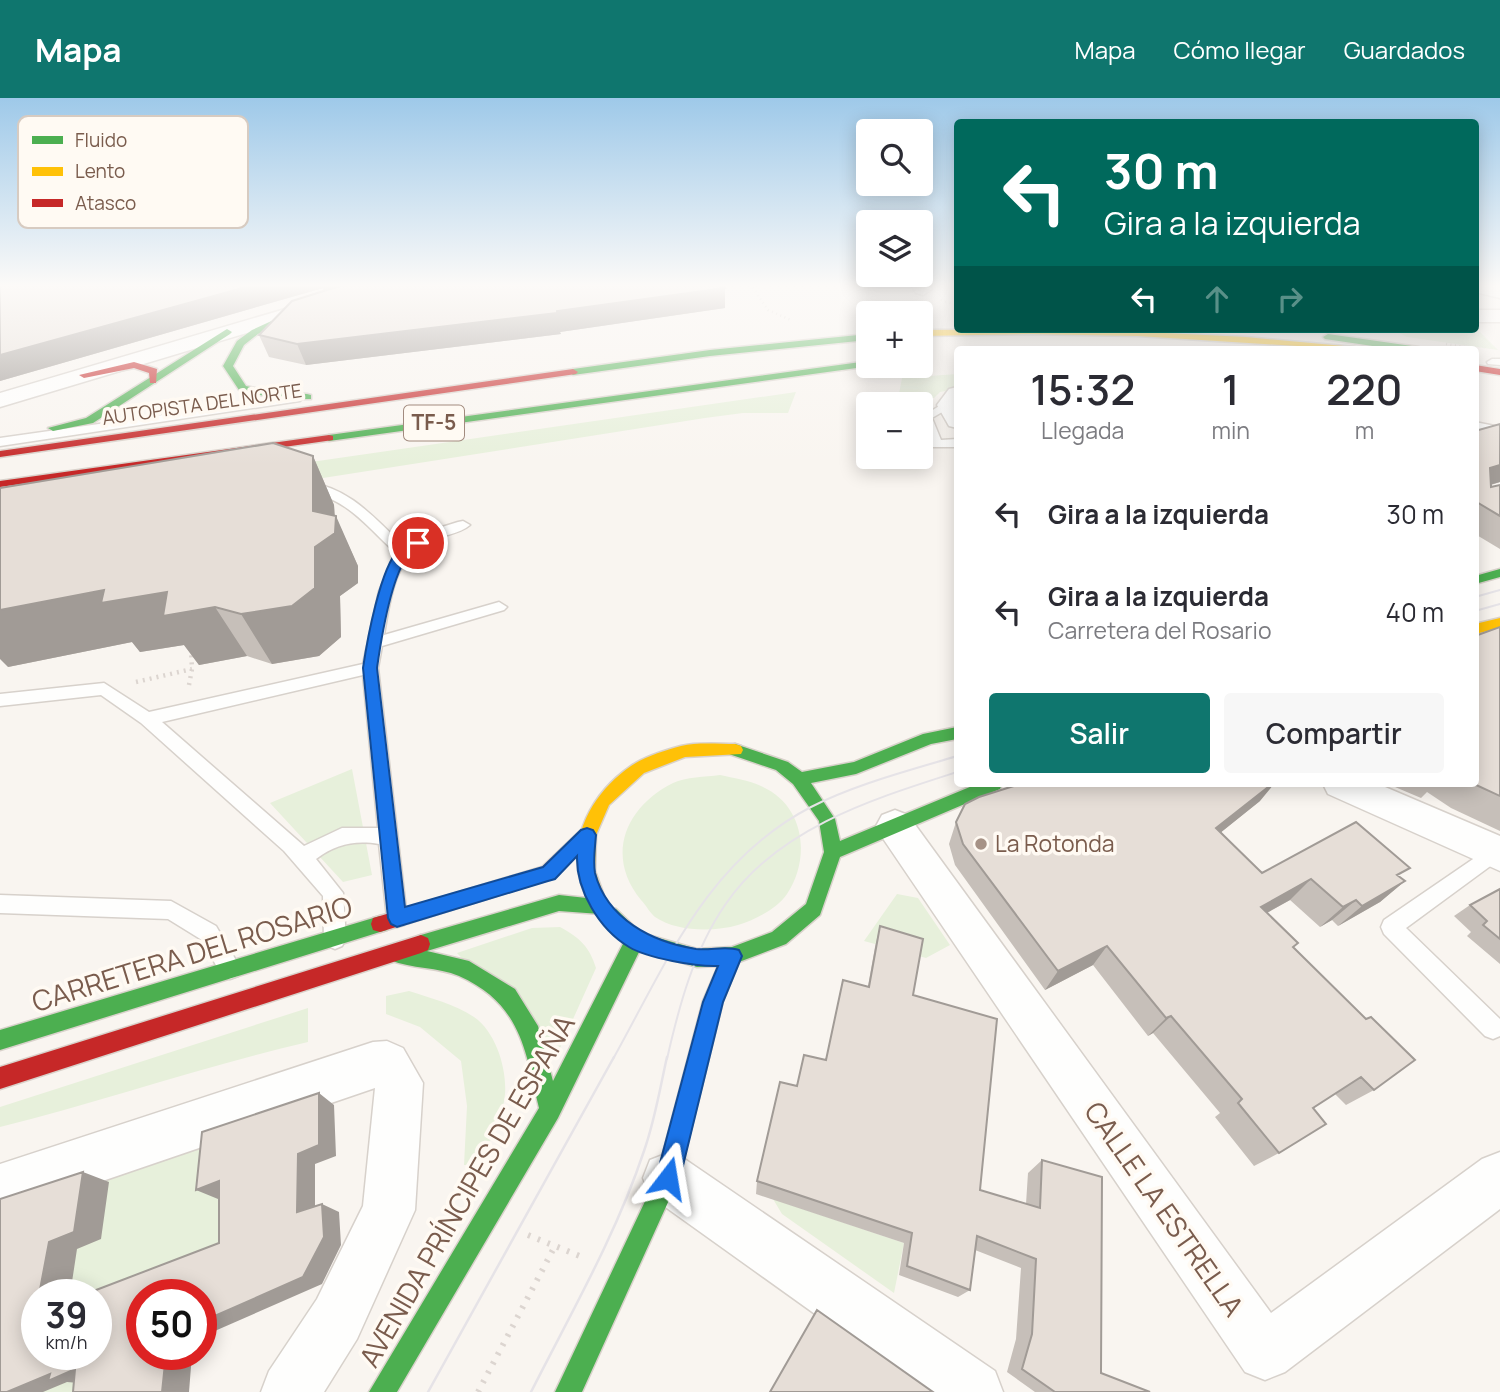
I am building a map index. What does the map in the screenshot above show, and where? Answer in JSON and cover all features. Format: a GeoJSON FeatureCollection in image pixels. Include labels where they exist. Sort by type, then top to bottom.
{"type":"FeatureCollection","features":[{"type":"Feature","properties":{"kind":"main road"},"geometry":{"type":"LineString","coordinates":[[0,440],[89,421],[209,344]]}},
{"type":"Feature","properties":{"kind":"main road"},"geometry":{"type":"LineString","coordinates":[[228,366],[239,344]]}},
{"type":"Feature","properties":{"kind":"main road","name":"AUTOPISTA DEL NORTE"},"geometry":{"type":"LineString","coordinates":[[0,454],[710,353],[795,344]]}},
{"type":"Feature","properties":{"kind":"main road"},"geometry":{"type":"LineString","coordinates":[[143,357],[228,366],[243,388],[277,396],[313,397],[384,389],[445,391]]}},
{"type":"Feature","properties":{"kind":"main road"},"geometry":{"type":"LineString","coordinates":[[1479,360],[1498,365]]}},
{"type":"Feature","properties":{"kind":"main road"},"geometry":{"type":"LineString","coordinates":[[83,375],[134,365],[154,371],[153,381]]}},
{"type":"Feature","properties":{"kind":"main road"},"geometry":{"type":"LineString","coordinates":[[1479,367],[1498,365]]}},
{"type":"Feature","properties":{"kind":"main road","name":"TF-5"},"geometry":{"type":"LineString","coordinates":[[0,484],[856,366]]}},
{"type":"Feature","properties":{"kind":"main road"},"geometry":{"type":"LineString","coordinates":[[1479,579],[1500,573]]}},
{"type":"Feature","properties":{"kind":"main road"},"geometry":{"type":"LineString","coordinates":[[1479,628],[1500,623]]}},
{"type":"Feature","properties":{"kind":"main road"},"geometry":{"type":"LineString","coordinates":[[799,779],[856,768],[929,738],[954,734]]}},
{"type":"Feature","properties":{"kind":"main road"},"geometry":{"type":"LineString","coordinates":[[735,750],[782,766],[799,779],[827,819],[833,852],[813,909],[779,939],[732,956],[697,958],[635,940],[598,906],[586,871],[587,835],[603,801],[638,769],[684,751],[735,750]]}},
{"type":"Feature","properties":{"kind":"main road"},"geometry":{"type":"LineString","coordinates":[[833,852],[987,787]]}},
{"type":"Feature","properties":{"kind":"main road","name":"CARRETERA DEL ROSARIO"},"geometry":{"type":"LineString","coordinates":[[0,1040],[548,873],[587,835]]}},
{"type":"Feature","properties":{"kind":"main road"},"geometry":{"type":"LineString","coordinates":[[0,1078],[336,970],[559,902],[598,906]]}},
{"type":"Feature","properties":{"kind":"main road","name":"AVENIDA PRÍNCIPES DE ESPAÑA"},"geometry":{"type":"LineString","coordinates":[[382,1392],[550,1110],[635,940]]}},
{"type":"Feature","properties":{"kind":"main road"},"geometry":{"type":"LineString","coordinates":[[391,953],[462,967],[508,996],[531,1033],[550,1110]]}},
{"type":"Feature","properties":{"kind":"main road"},"geometry":{"type":"LineString","coordinates":[[568,1392],[668,1178],[713,1002],[732,956]]}},
{"type":"Feature","properties":{"kind":"street"},"geometry":{"type":"LineString","coordinates":[[0,400],[185,344]]}},
{"type":"Feature","properties":{"kind":"street"},"geometry":{"type":"LineString","coordinates":[[1479,430],[1500,434]]}},
{"type":"Feature","properties":{"kind":"street"},"geometry":{"type":"LineString","coordinates":[[1348,787],[1498,853]]}},
{"type":"Feature","properties":{"kind":"street","name":"CALLE LA ESTRELLA"},"geometry":{"type":"LineString","coordinates":[[895,826],[1265,1352],[1500,1177]]}},
{"type":"Feature","properties":{"kind":"street"},"geometry":{"type":"LineString","coordinates":[[0,1190],[373,1065],[387,1064],[399,1083],[389,1210],[337,1319],[290,1392]]}},
{"type":"Feature","properties":{"kind":"street"},"geometry":{"type":"LineString","coordinates":[[668,1178],[974,1392]]}},
{"type":"Feature","properties":{"kind":"lane"},"geometry":{"type":"LineString","coordinates":[[0,440],[313,397]]}},
{"type":"Feature","properties":{"kind":"lane"},"geometry":{"type":"LineString","coordinates":[[954,407],[926,417],[937,444],[954,443]]}},
{"type":"Feature","properties":{"kind":"lane"},"geometry":{"type":"LineString","coordinates":[[295,485],[314,486],[363,512],[403,552]]}},
{"type":"Feature","properties":{"kind":"lane"},"geometry":{"type":"LineString","coordinates":[[397,918],[370,668],[373,643],[391,574],[403,552],[433,534],[463,525]]}},
{"type":"Feature","properties":{"kind":"lane"},"geometry":{"type":"LineString","coordinates":[[373,643],[499,607]]}},
{"type":"Feature","properties":{"kind":"lane"},"geometry":{"type":"LineString","coordinates":[[147,719],[370,668]]}},
{"type":"Feature","properties":{"kind":"lane"},"geometry":{"type":"LineString","coordinates":[[0,700],[104,689],[147,719],[291,845],[333,893],[336,970]]}},
{"type":"Feature","properties":{"kind":"lane"},"geometry":{"type":"LineString","coordinates":[[302,858],[322,843],[344,835],[366,834],[388,838]]}},
{"type":"Feature","properties":{"kind":"lane"},"geometry":{"type":"LineString","coordinates":[[1493,1028],[1391,927],[1498,853]]}},
{"type":"Feature","properties":{"kind":"lane"},"geometry":{"type":"LineString","coordinates":[[0,904],[172,910],[209,933],[230,970]]}},
{"type":"Feature","properties":{"kind":"path"},"geometry":{"type":"LineString","coordinates":[[190,644],[191,656]]}},
{"type":"Feature","properties":{"kind":"path"},"geometry":{"type":"LineString","coordinates":[[104,689],[192,669]]}},
{"type":"Feature","properties":{"kind":"path"},"geometry":{"type":"LineString","coordinates":[[519,1231],[585,1259]]}},
{"type":"Feature","properties":{"kind":"path"},"geometry":{"type":"LineString","coordinates":[[478,1392],[555,1246]]}},
{"type":"Feature","properties":{"kind":"green space"},"geometry":{"type":"Polygon","coordinates":[[[1459,344],[1492,344],[1498,350],[1479,346],[1459,344]]]}},
{"type":"Feature","properties":{"kind":"green space"},"geometry":{"type":"Polygon","coordinates":[[[954,374],[954,390],[940,392],[934,398],[933,392],[899,392],[902,378],[933,378],[933,376],[954,374]]]}},
{"type":"Feature","properties":{"kind":"green space"},"geometry":{"type":"Polygon","coordinates":[[[796,392],[788,413],[743,413],[705,418],[323,478],[318,475],[0,507],[796,392]]]}},
{"type":"Feature","properties":{"kind":"green space"},"geometry":{"type":"Polygon","coordinates":[[[352,769],[372,875],[343,882],[270,803],[352,769]]]}},
{"type":"Feature","properties":{"kind":"green space"},"geometry":{"type":"Polygon","coordinates":[[[720,775],[761,786],[787,806],[800,834],[801,849],[795,880],[787,894],[771,909],[738,925],[718,929],[674,926],[653,915],[630,883],[624,867],[626,834],[632,819],[656,793],[678,781],[720,775]]]}},
{"type":"Feature","properties":{"kind":"green space"},"geometry":{"type":"Polygon","coordinates":[[[897,894],[918,898],[950,945],[926,958],[864,941],[897,894]]]}},
{"type":"Feature","properties":{"kind":"green space"},"geometry":{"type":"Polygon","coordinates":[[[560,927],[583,943],[596,968],[556,1057],[457,953],[532,928],[560,927]]]}},
{"type":"Feature","properties":{"kind":"green space"},"geometry":{"type":"Polygon","coordinates":[[[409,991],[467,1012],[482,1024],[494,1041],[504,1074],[504,1103],[495,1131],[478,1165],[464,1165],[467,1106],[461,1061],[420,1027],[386,1014],[386,996],[409,991]]]}},
{"type":"Feature","properties":{"kind":"green space"},"geometry":{"type":"Polygon","coordinates":[[[308,1008],[308,1042],[0,1127],[0,1107],[308,1008]]]}},
{"type":"Feature","properties":{"kind":"green space"},"geometry":{"type":"Polygon","coordinates":[[[224,1140],[239,1190],[207,1279],[126,1279],[126,1370],[161,1370],[187,1392],[0,1392],[0,1217],[224,1140]]]}},
{"type":"Feature","properties":{"kind":"green space"},"geometry":{"type":"Polygon","coordinates":[[[773,1199],[904,1243],[894,1293],[782,1214],[773,1199]]]}},
{"type":"Feature","properties":{"kind":"building"},"geometry":{"type":"Polygon","coordinates":[[[0,344],[38,344],[0,355],[0,344]]]}},
{"type":"Feature","properties":{"kind":"building"},"geometry":{"type":"Polygon","coordinates":[[[1500,424],[1500,465],[1490,468],[1491,487],[1500,485],[1500,516],[1479,503],[1479,430],[1500,424]]]}},
{"type":"Feature","properties":{"kind":"building"},"geometry":{"type":"Polygon","coordinates":[[[273,443],[313,456],[313,511],[336,516],[335,533],[315,547],[315,588],[292,606],[241,614],[215,607],[163,616],[167,592],[101,603],[104,590],[0,610],[0,488],[273,443]]]}},
{"type":"Feature","properties":{"kind":"building"},"geometry":{"type":"Polygon","coordinates":[[[1500,627],[1500,796],[1479,786],[1479,635],[1500,627]]]}},
{"type":"Feature","properties":{"kind":"building"},"geometry":{"type":"Polygon","coordinates":[[[1011,787],[1268,787],[1216,828],[1262,873],[1356,822],[1410,868],[1397,875],[1405,881],[1362,906],[1356,900],[1343,907],[1311,879],[1261,907],[1298,943],[1293,947],[1366,1019],[1371,1017],[1415,1060],[1374,1090],[1361,1077],[1313,1108],[1326,1124],[1279,1153],[1238,1103],[1242,1099],[1171,1016],[1166,1018],[1107,946],[1058,971],[963,844],[956,822],[965,804],[1011,787]]]}},
{"type":"Feature","properties":{"kind":"building"},"geometry":{"type":"Polygon","coordinates":[[[1500,889],[1500,939],[1483,925],[1487,921],[1470,905],[1500,889]]]}},
{"type":"Feature","properties":{"kind":"building"},"geometry":{"type":"Polygon","coordinates":[[[880,926],[923,939],[913,995],[997,1019],[980,1190],[1040,1208],[1042,1160],[1102,1177],[1101,1373],[1150,1392],[1055,1392],[1022,1369],[1032,1334],[1036,1259],[977,1236],[970,1290],[907,1266],[912,1233],[757,1181],[780,1082],[797,1086],[804,1055],[826,1060],[843,980],[869,987],[880,926]]]}},
{"type":"Feature","properties":{"kind":"building"},"geometry":{"type":"Polygon","coordinates":[[[319,1093],[319,1145],[298,1154],[297,1212],[322,1204],[324,1237],[303,1277],[217,1315],[217,1279],[126,1279],[126,1370],[164,1370],[162,1392],[73,1392],[75,1370],[112,1370],[112,1284],[219,1243],[219,1181],[196,1190],[202,1132],[319,1093]]]}},
{"type":"Feature","properties":{"kind":"building"},"geometry":{"type":"Polygon","coordinates":[[[83,1172],[74,1232],[49,1242],[42,1279],[21,1279],[21,1370],[73,1370],[48,1381],[50,1374],[7,1392],[0,1392],[0,1199],[83,1172]]]}},
{"type":"Feature","properties":{"kind":"building"},"geometry":{"type":"Polygon","coordinates":[[[817,1310],[933,1392],[770,1392],[817,1310]]]}},
{"type":"Feature","properties":{"kind":"tram line"},"geometry":{"type":"LineString","coordinates":[[1479,596],[1500,590]]}},
{"type":"Feature","properties":{"kind":"tram line"},"geometry":{"type":"LineString","coordinates":[[1479,610],[1500,604]]}},
{"type":"Feature","properties":{"kind":"tram line"},"geometry":{"type":"LineString","coordinates":[[613,1059],[693,917],[717,885],[744,856],[775,829],[811,807],[883,778],[954,757]]}},
{"type":"Feature","properties":{"kind":"tram line"},"geometry":{"type":"LineString","coordinates":[[667,1059],[682,999],[696,960],[714,922],[746,878],[799,836],[829,820],[893,793],[954,773]]}},
{"type":"Feature","properties":{"kind":"tram line"},"geometry":{"type":"LineString","coordinates":[[428,1392],[614,1057]]}},
{"type":"Feature","properties":{"kind":"tram line"},"geometry":{"type":"LineString","coordinates":[[531,1392],[592,1273],[633,1182],[651,1128],[667,1057]]}},
{"type":"Feature","properties":{"kind":"traffic: fast"},"geometry":{"type":"LineString","coordinates":[[53,428],[89,421],[208,344]]}},
{"type":"Feature","properties":{"kind":"traffic: fast"},"geometry":{"type":"LineString","coordinates":[[239,344],[228,366],[243,388],[277,396],[307,397]]}},
{"type":"Feature","properties":{"kind":"traffic: fast"},"geometry":{"type":"LineString","coordinates":[[573,372],[795,344]]}},
{"type":"Feature","properties":{"kind":"traffic: fast"},"geometry":{"type":"LineString","coordinates":[[1380,344],[1391,346]]}},
{"type":"Feature","properties":{"kind":"traffic: fast"},"geometry":{"type":"LineString","coordinates":[[329,438],[856,366]]}},
{"type":"Feature","properties":{"kind":"traffic: fast"},"geometry":{"type":"LineString","coordinates":[[1479,579],[1500,573]]}},
{"type":"Feature","properties":{"kind":"traffic: fast"},"geometry":{"type":"LineString","coordinates":[[799,779],[856,768],[929,738],[954,734]]}},
{"type":"Feature","properties":{"kind":"traffic: fast"},"geometry":{"type":"LineString","coordinates":[[609,915],[635,940],[697,958],[732,956],[779,938],[813,909],[833,852],[827,819],[799,779],[782,766],[735,750]]}},
{"type":"Feature","properties":{"kind":"traffic: fast"},"geometry":{"type":"LineString","coordinates":[[833,852],[987,787]]}},
{"type":"Feature","properties":{"kind":"traffic: fast"},"geometry":{"type":"LineString","coordinates":[[421,944],[559,903],[599,906]]}},
{"type":"Feature","properties":{"kind":"traffic: fast"},"geometry":{"type":"LineString","coordinates":[[0,1040],[380,924]]}},
{"type":"Feature","properties":{"kind":"traffic: fast"},"geometry":{"type":"LineString","coordinates":[[382,1392],[550,1110],[635,940]]}},
{"type":"Feature","properties":{"kind":"traffic: fast"},"geometry":{"type":"LineString","coordinates":[[397,954],[462,967],[508,996],[531,1033],[550,1110]]}},
{"type":"Feature","properties":{"kind":"traffic: fast"},"geometry":{"type":"LineString","coordinates":[[568,1392],[668,1178],[713,1001],[732,956]]}},
{"type":"Feature","properties":{"kind":"traffic: slow"},"geometry":{"type":"LineString","coordinates":[[1304,344],[1319,346]]}},
{"type":"Feature","properties":{"kind":"traffic: slow"},"geometry":{"type":"LineString","coordinates":[[1479,628],[1500,623]]}},
{"type":"Feature","properties":{"kind":"traffic: slow"},"geometry":{"type":"LineString","coordinates":[[609,915],[599,906],[586,871],[587,835],[603,801],[638,769],[684,751],[735,750]]}},
{"type":"Feature","properties":{"kind":"traffic: jam"},"geometry":{"type":"LineString","coordinates":[[84,375],[134,365],[154,371],[153,381]]}},
{"type":"Feature","properties":{"kind":"traffic: jam"},"geometry":{"type":"LineString","coordinates":[[1479,369],[1500,372]]}},
{"type":"Feature","properties":{"kind":"traffic: jam"},"geometry":{"type":"LineString","coordinates":[[0,454],[573,372]]}},
{"type":"Feature","properties":{"kind":"traffic: jam"},"geometry":{"type":"LineString","coordinates":[[0,484],[329,438]]}},
{"type":"Feature","properties":{"kind":"traffic: jam"},"geometry":{"type":"LineString","coordinates":[[380,924],[548,873],[587,835]]}},
{"type":"Feature","properties":{"kind":"traffic: jam"},"geometry":{"type":"LineString","coordinates":[[0,1078],[421,944]]}},
{"type":"Feature","properties":{"kind":"place","name":"La Rotonda"},"geometry":{"type":"Point","coordinates":[981,844]}},
{"type":"Feature","properties":{"kind":"route"},"geometry":{"type":"LineString","coordinates":[[418,543],[403,552],[391,574],[373,643],[370,668],[397,918],[548,873],[587,835],[586,871],[598,906],[635,940],[697,958],[732,956],[713,1002],[668,1178]]}}]}
